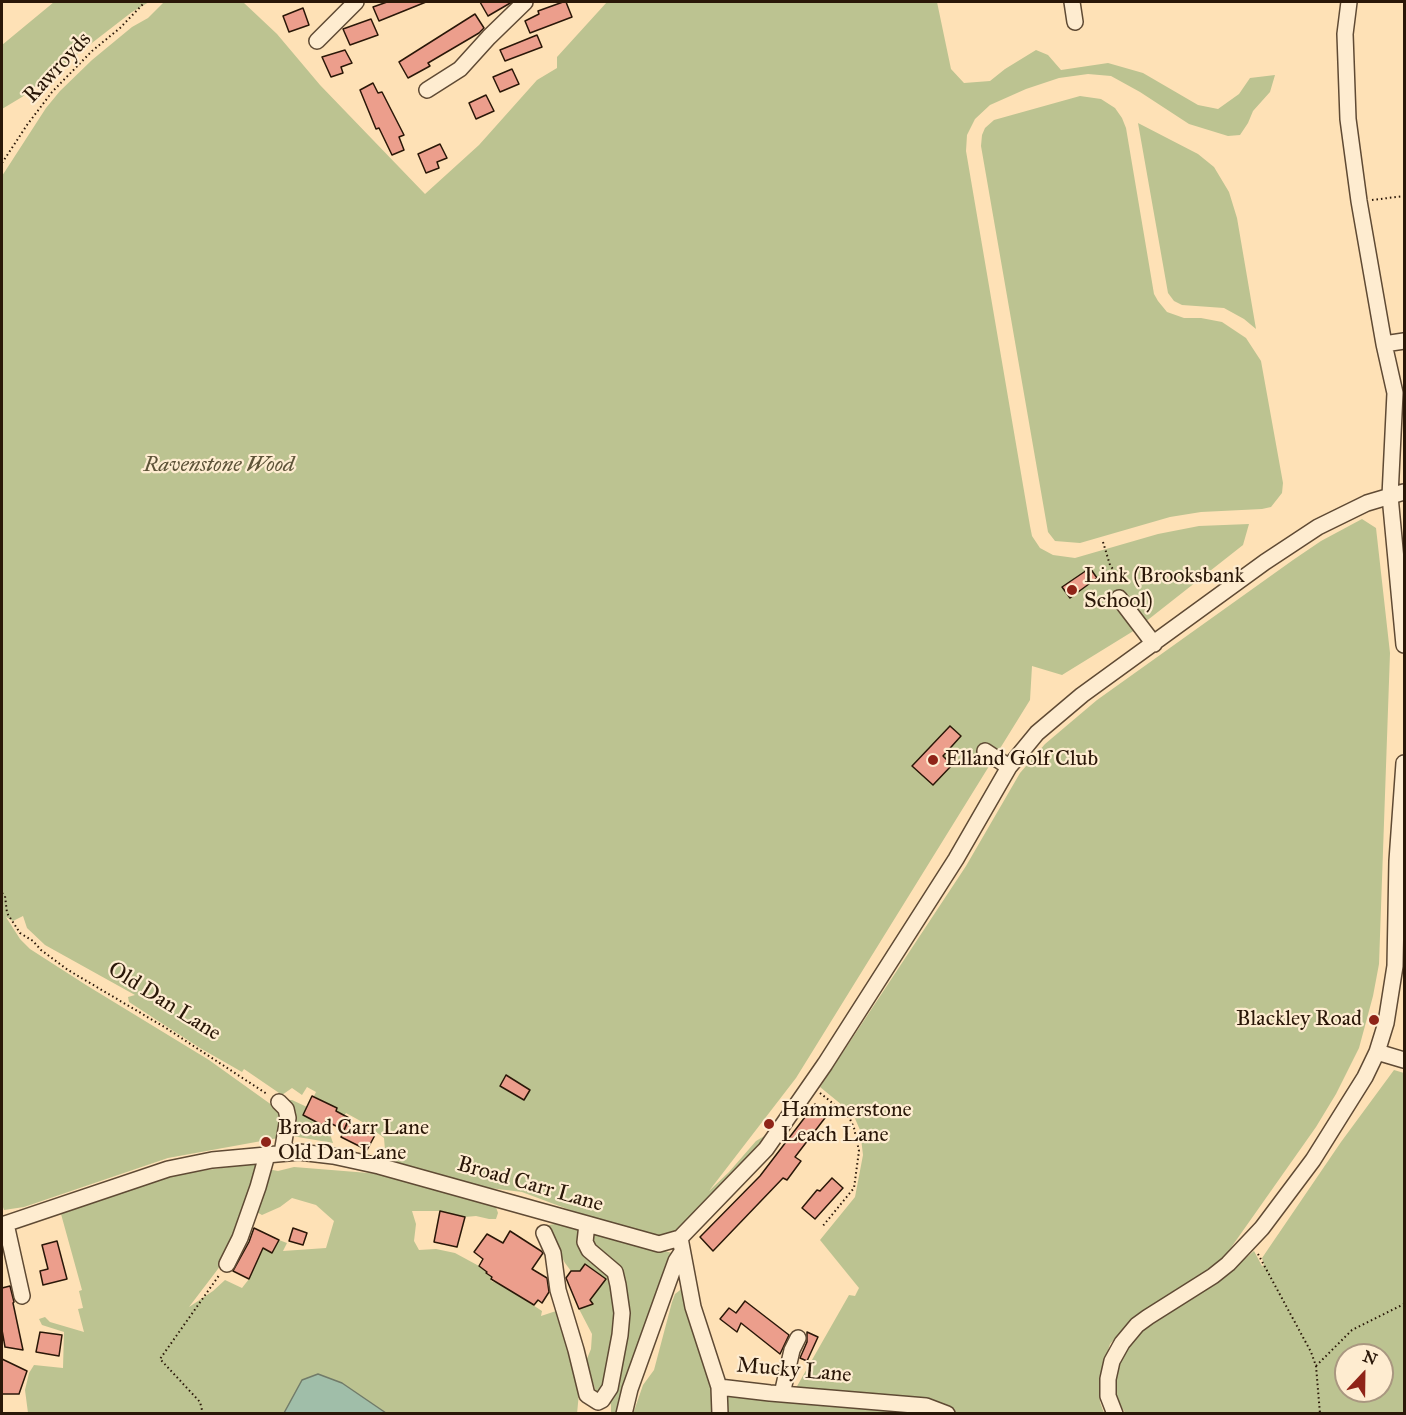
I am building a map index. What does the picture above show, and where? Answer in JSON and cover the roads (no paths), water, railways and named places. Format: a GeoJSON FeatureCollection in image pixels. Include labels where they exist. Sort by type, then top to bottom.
{"type":"FeatureCollection","features":[{"type":"Feature","properties":{"kind":"street"},"geometry":{"type":"LineString","coordinates":[[316,41],[356,2]]}},
{"type":"Feature","properties":{"kind":"street"},"geometry":{"type":"LineString","coordinates":[[427,90],[460,69],[525,2]]}},
{"type":"Feature","properties":{"kind":"street"},"geometry":{"type":"LineString","coordinates":[[1072,2],[1075,22]]}},
{"type":"Feature","properties":{"kind":"street"},"geometry":{"type":"LineString","coordinates":[[1349,2],[1345,34],[1348,119],[1359,201],[1395,393],[1404,645]]}},
{"type":"Feature","properties":{"kind":"street"},"geometry":{"type":"LineString","coordinates":[[1384,344],[1404,341]]}},
{"type":"Feature","properties":{"kind":"street"},"geometry":{"type":"LineString","coordinates":[[624,1413],[630,1389],[681,1245],[766,1149],[811,1086],[956,859],[1017,754],[1048,723],[1083,695],[1266,562],[1318,527],[1354,508],[1397,494]]}},
{"type":"Feature","properties":{"kind":"street"},"geometry":{"type":"LineString","coordinates":[[1119,598],[1154,644]]}},
{"type":"Feature","properties":{"kind":"street"},"geometry":{"type":"LineString","coordinates":[[985,751],[1009,767]]}},
{"type":"Feature","properties":{"kind":"street"},"geometry":{"type":"LineString","coordinates":[[1114,1413],[1108,1396],[1108,1379],[1112,1361],[1122,1343],[1137,1325],[1228,1264],[1256,1235],[1313,1160],[1365,1077],[1377,1052],[1386,1023],[1395,966],[1397,861],[1404,763]]}},
{"type":"Feature","properties":{"kind":"street"},"geometry":{"type":"LineString","coordinates":[[1377,1052],[1404,1060]]}},
{"type":"Feature","properties":{"kind":"street"},"geometry":{"type":"LineString","coordinates":[[227,1264],[240,1238],[258,1187],[275,1154],[288,1118],[286,1109],[279,1102]]}},
{"type":"Feature","properties":{"kind":"street","name":"Broad Carr Lane"},"geometry":{"type":"LineString","coordinates":[[4,1224],[168,1169],[212,1160],[275,1154],[316,1154],[379,1166],[659,1244],[681,1245]]}},
{"type":"Feature","properties":{"kind":"street"},"geometry":{"type":"LineString","coordinates":[[4,1224],[22,1296]]}},
{"type":"Feature","properties":{"kind":"street"},"geometry":{"type":"LineString","coordinates":[[544,1233],[553,1253],[558,1290],[587,1395],[598,1402],[610,1388],[622,1313],[615,1272],[589,1251],[585,1242],[587,1224]]}},
{"type":"Feature","properties":{"kind":"street","name":"Mucky Lane"},"geometry":{"type":"LineString","coordinates":[[681,1245],[693,1308],[719,1387],[926,1406],[947,1413]]}},
{"type":"Feature","properties":{"kind":"street"},"geometry":{"type":"LineString","coordinates":[[782,1394],[792,1350],[798,1338]]}},
{"type":"Feature","properties":{"kind":"street"},"geometry":{"type":"LineString","coordinates":[[719,1387],[720,1413]]}},
{"type":"Feature","properties":{"kind":"place","name":"Link (Brooksbank School)"},"geometry":{"type":"Point","coordinates":[1072,590]}},
{"type":"Feature","properties":{"kind":"place","name":"Elland Golf Club"},"geometry":{"type":"Point","coordinates":[933,760]}},
{"type":"Feature","properties":{"kind":"place","name":"Blackley Road"},"geometry":{"type":"Point","coordinates":[1374,1020]}},
{"type":"Feature","properties":{"kind":"place","name":"Hammerstone Leach Lane"},"geometry":{"type":"Point","coordinates":[769,1124]}},
{"type":"Feature","properties":{"kind":"place","name":"Broad Carr Lane Old Dan Lane"},"geometry":{"type":"Point","coordinates":[266,1142]}},
{"type":"Feature","properties":{"kind":"park label","name":"Ravenstone Wood"},"geometry":{"type":"Point","coordinates":[219,466]}}]}
